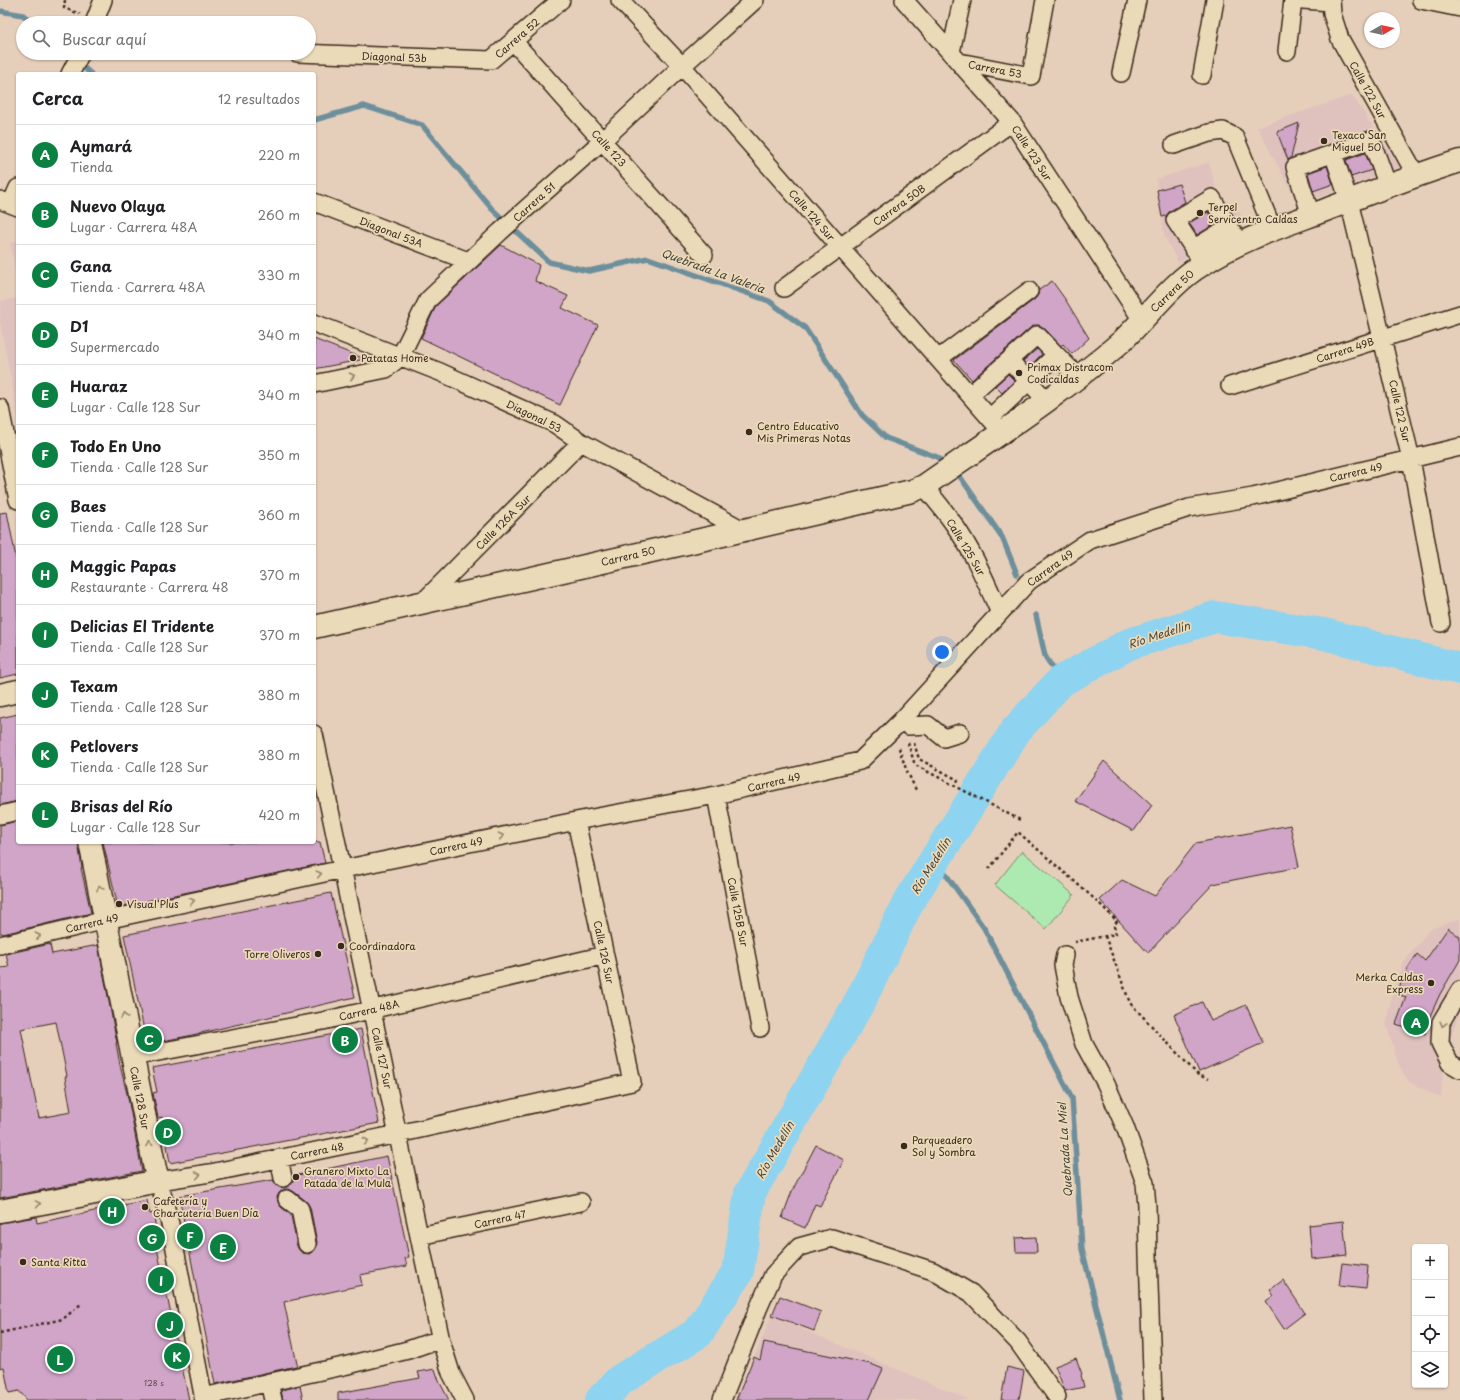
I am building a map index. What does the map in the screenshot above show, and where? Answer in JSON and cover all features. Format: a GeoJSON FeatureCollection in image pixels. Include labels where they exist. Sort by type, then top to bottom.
{"type":"FeatureCollection","features":[{"type":"Feature","properties":{"kind":"main road","name":"Carrera 50"},"geometry":{"type":"LineString","coordinates":[[316,627],[912,491],[932,481],[962,460],[996,425],[1046,400],[1122,340],[1189,273],[1198,256],[1235,235],[1273,230],[1416,175],[1460,161]]}},
{"type":"Feature","properties":{"kind":"main road"},"geometry":{"type":"LineString","coordinates":[[0,695],[16,691]]}},
{"type":"Feature","properties":{"kind":"main road","name":"Calle 128 Sur"},"geometry":{"type":"LineString","coordinates":[[90,844],[132,1057],[155,1169],[159,1181]]}},
{"type":"Feature","properties":{"kind":"main road","name":"Carrera 48"},"geometry":{"type":"LineString","coordinates":[[0,1211],[159,1181]]}},
{"type":"Feature","properties":{"kind":"street"},"geometry":{"type":"LineString","coordinates":[[90,16],[103,0]]}},
{"type":"Feature","properties":{"kind":"street","name":"Carrera 52"},"geometry":{"type":"LineString","coordinates":[[491,60],[514,42],[561,0]]}},
{"type":"Feature","properties":{"kind":"street","name":"Calle 124 Sur"},"geometry":{"type":"LineString","coordinates":[[620,0],[682,66],[996,425]]}},
{"type":"Feature","properties":{"kind":"street","name":"Carrera 51"},"geometry":{"type":"LineString","coordinates":[[316,384],[386,369],[400,357],[428,300],[500,232],[602,141],[755,0]]}},
{"type":"Feature","properties":{"kind":"street","name":"Calle 123 Sur"},"geometry":{"type":"LineString","coordinates":[[904,0],[1012,122],[1142,320]]}},
{"type":"Feature","properties":{"kind":"street"},"geometry":{"type":"LineString","coordinates":[[955,57],[962,0]]}},
{"type":"Feature","properties":{"kind":"street","name":"Carrera 53"},"geometry":{"type":"LineString","coordinates":[[955,57],[1031,76],[1045,0]]}},
{"type":"Feature","properties":{"kind":"street"},"geometry":{"type":"LineString","coordinates":[[1121,73],[1137,0]]}},
{"type":"Feature","properties":{"kind":"street"},"geometry":{"type":"LineString","coordinates":[[1202,75],[1215,0]]}},
{"type":"Feature","properties":{"kind":"street"},"geometry":{"type":"LineString","coordinates":[[1287,51],[1293,0]]}},
{"type":"Feature","properties":{"kind":"street"},"geometry":{"type":"LineString","coordinates":[[1303,0],[1331,1]]}},
{"type":"Feature","properties":{"kind":"street"},"geometry":{"type":"LineString","coordinates":[[1421,0],[1460,8]]}},
{"type":"Feature","properties":{"kind":"street","name":"Calle 122 Sur"},"geometry":{"type":"LineString","coordinates":[[1331,1],[1332,14],[1340,39],[1416,175]]}},
{"type":"Feature","properties":{"kind":"street","name":"Calle 123"},"geometry":{"type":"LineString","coordinates":[[514,42],[704,254]]}},
{"type":"Feature","properties":{"kind":"street","name":"Diagonal 53b"},"geometry":{"type":"LineString","coordinates":[[316,54],[491,60]]}},
{"type":"Feature","properties":{"kind":"street"},"geometry":{"type":"LineString","coordinates":[[72,72],[78,60]]}},
{"type":"Feature","properties":{"kind":"street","name":"Carrera 50B"},"geometry":{"type":"LineString","coordinates":[[784,288],[1012,122]]}},
{"type":"Feature","properties":{"kind":"street"},"geometry":{"type":"LineString","coordinates":[[1174,145],[1209,133],[1223,131],[1235,137],[1273,230]]}},
{"type":"Feature","properties":{"kind":"street"},"geometry":{"type":"LineString","coordinates":[[1311,215],[1295,167],[1371,140],[1388,186]]}},
{"type":"Feature","properties":{"kind":"street","name":"Calle 122 Sur"},"geometry":{"type":"LineString","coordinates":[[1333,153],[1349,201],[1411,459],[1440,623]]}},
{"type":"Feature","properties":{"kind":"street"},"geometry":{"type":"LineString","coordinates":[[10,204],[16,192]]}},
{"type":"Feature","properties":{"kind":"street"},"geometry":{"type":"LineString","coordinates":[[1198,256],[1175,220],[1212,198],[1235,235]]}},
{"type":"Feature","properties":{"kind":"street","name":"Diagonal 53A"},"geometry":{"type":"LineString","coordinates":[[316,203],[468,262]]}},
{"type":"Feature","properties":{"kind":"street"},"geometry":{"type":"LineString","coordinates":[[938,359],[1029,291]]}},
{"type":"Feature","properties":{"kind":"street","name":"Carrera 49B"},"geometry":{"type":"LineString","coordinates":[[1230,386],[1460,314]]}},
{"type":"Feature","properties":{"kind":"street","name":"Diagonal 53"},"geometry":{"type":"LineString","coordinates":[[316,324],[440,372],[555,424],[581,442],[743,530]]}},
{"type":"Feature","properties":{"kind":"street"},"geometry":{"type":"LineString","coordinates":[[970,396],[1037,335],[1078,376]]}},
{"type":"Feature","properties":{"kind":"street"},"geometry":{"type":"LineString","coordinates":[[996,425],[1028,381],[1056,355]]}},
{"type":"Feature","properties":{"kind":"street"},"geometry":{"type":"LineString","coordinates":[[1010,361],[1046,400]]}},
{"type":"Feature","properties":{"kind":"street"},"geometry":{"type":"LineString","coordinates":[[0,408],[16,489]]}},
{"type":"Feature","properties":{"kind":"street","name":"Calle 126A Sur"},"geometry":{"type":"LineString","coordinates":[[424,602],[581,442]]}},
{"type":"Feature","properties":{"kind":"street","name":"Carrera 49"},"geometry":{"type":"LineString","coordinates":[[0,945],[106,920],[576,821],[716,795],[860,762],[1029,582],[1090,540],[1189,508],[1253,497],[1460,447]]}},
{"type":"Feature","properties":{"kind":"street","name":"Calle 125 Sur"},"geometry":{"type":"LineString","coordinates":[[932,481],[953,522],[984,575],[1000,614]]}},
{"type":"Feature","properties":{"kind":"street"},"geometry":{"type":"LineString","coordinates":[[900,721],[909,726],[928,725],[944,738],[960,733]]}},
{"type":"Feature","properties":{"kind":"street","name":"Calle 127 Sur"},"geometry":{"type":"LineString","coordinates":[[316,754],[318,773],[343,870],[441,1341],[450,1373],[465,1400]]}},
{"type":"Feature","properties":{"kind":"street","name":"Calle 125B Sur"},"geometry":{"type":"LineString","coordinates":[[716,795],[760,1028]]}},
{"type":"Feature","properties":{"kind":"street"},"geometry":{"type":"LineString","coordinates":[[0,815],[16,811]]}},
{"type":"Feature","properties":{"kind":"street","name":"Calle 126 Sur"},"geometry":{"type":"LineString","coordinates":[[576,821],[632,1082]]}},
{"type":"Feature","properties":{"kind":"street","name":"Carrera 48A"},"geometry":{"type":"LineString","coordinates":[[132,1057],[323,1021],[605,955]]}},
{"type":"Feature","properties":{"kind":"street"},"geometry":{"type":"LineString","coordinates":[[1065,955],[1063,965],[1067,984],[1084,1044],[1106,1084],[1125,1127],[1145,1183],[1153,1400]]}},
{"type":"Feature","properties":{"kind":"street"},"geometry":{"type":"LineString","coordinates":[[1460,990],[1441,1022],[1440,1043],[1450,1063],[1460,1069]]}},
{"type":"Feature","properties":{"kind":"street","name":"Carrera 48"},"geometry":{"type":"LineString","coordinates":[[159,1181],[210,1173],[398,1134],[632,1082]]}},
{"type":"Feature","properties":{"kind":"street"},"geometry":{"type":"LineString","coordinates":[[279,1158],[283,1178]]}},
{"type":"Feature","properties":{"kind":"street","name":"Calle 128 Sur"},"geometry":{"type":"LineString","coordinates":[[159,1181],[171,1228],[203,1398]]}},
{"type":"Feature","properties":{"kind":"street"},"geometry":{"type":"LineString","coordinates":[[288,1199],[300,1209],[307,1244]]}},
{"type":"Feature","properties":{"kind":"street","name":"Carrera 47"},"geometry":{"type":"LineString","coordinates":[[418,1236],[581,1202]]}},
{"type":"Feature","properties":{"kind":"street"},"geometry":{"type":"LineString","coordinates":[[722,1400],[773,1275],[799,1247],[832,1238],[933,1271],[972,1293],[1018,1342],[1057,1397]]}},
{"type":"Feature","properties":{"kind":"street"},"geometry":{"type":"LineString","coordinates":[[203,1398],[348,1365],[408,1350],[428,1343],[441,1341]]}},
{"type":"Feature","properties":{"kind":"street"},"geometry":{"type":"LineString","coordinates":[[269,1382],[273,1400]]}},
{"type":"Feature","properties":{"kind":"path"},"geometry":{"type":"LineString","coordinates":[[66,0],[64,8],[81,16]]}},
{"type":"Feature","properties":{"kind":"path"},"geometry":{"type":"LineString","coordinates":[[913,740],[919,759],[958,780],[954,786]]}},
{"type":"Feature","properties":{"kind":"path"},"geometry":{"type":"LineString","coordinates":[[908,742],[914,762],[917,766],[1022,821]]}},
{"type":"Feature","properties":{"kind":"path"},"geometry":{"type":"LineString","coordinates":[[899,746],[906,769],[916,790]]}},
{"type":"Feature","properties":{"kind":"path"},"geometry":{"type":"LineString","coordinates":[[990,869],[1018,832],[1098,902],[1117,921],[1114,926],[1116,934],[1069,943],[1065,955]]}},
{"type":"Feature","properties":{"kind":"path"},"geometry":{"type":"LineString","coordinates":[[1105,936],[1130,1003],[1197,1074],[1208,1079]]}},
{"type":"Feature","properties":{"kind":"path"},"geometry":{"type":"LineString","coordinates":[[0,1333],[63,1319],[80,1304]]}},
{"type":"Feature","properties":{"kind":"shaded area","name":"Texaco San Miguel 50"},"geometry":{"type":"Polygon","coordinates":[[[1352,95],[1400,167],[1299,205],[1257,127],[1352,95]]]}},
{"type":"Feature","properties":{"kind":"shaded area","name":"Terpel Servicentro Caldas"},"geometry":{"type":"Polygon","coordinates":[[[1209,162],[1219,199],[1238,209],[1245,224],[1178,263],[1164,235],[1156,179],[1209,162]]]}},
{"type":"Feature","properties":{"kind":"shaded area"},"geometry":{"type":"Polygon","coordinates":[[[16,242],[16,273],[10,243],[16,242]]]}},
{"type":"Feature","properties":{"kind":"shaded area"},"geometry":{"type":"Polygon","coordinates":[[[16,298],[16,407],[0,323],[0,301],[16,298]]]}},
{"type":"Feature","properties":{"kind":"shaded area"},"geometry":{"type":"Polygon","coordinates":[[[1460,919],[1460,1012],[1444,1058],[1441,1098],[1409,1082],[1399,1066],[1386,1024],[1391,996],[1404,962],[1429,930],[1460,919]]]}},
{"type":"Feature","properties":{"kind":"shaded area"},"geometry":{"type":"Polygon","coordinates":[[[772,1315],[814,1334],[970,1400],[736,1400],[772,1315]]]}},
{"type":"Feature","properties":{"kind":"green space"},"geometry":{"type":"Polygon","coordinates":[[[1022,851],[1074,895],[1046,929],[995,885],[1022,851]]]}},
{"type":"Feature","properties":{"kind":"building"},"geometry":{"type":"Polygon","coordinates":[[[1299,123],[1291,158],[1288,160],[1277,132],[1299,123]]]}},
{"type":"Feature","properties":{"kind":"building"},"geometry":{"type":"Polygon","coordinates":[[[1365,153],[1372,170],[1351,177],[1346,160],[1365,153]]]}},
{"type":"Feature","properties":{"kind":"building"},"geometry":{"type":"Polygon","coordinates":[[[1327,166],[1333,184],[1313,191],[1308,173],[1327,166]]]}},
{"type":"Feature","properties":{"kind":"building"},"geometry":{"type":"Polygon","coordinates":[[[1179,184],[1185,202],[1170,211],[1166,216],[1162,217],[1157,190],[1179,184]]]}},
{"type":"Feature","properties":{"kind":"building"},"geometry":{"type":"Polygon","coordinates":[[[1208,212],[1215,224],[1197,235],[1189,223],[1208,212]]]}},
{"type":"Feature","properties":{"kind":"building"},"geometry":{"type":"Polygon","coordinates":[[[501,245],[539,265],[535,281],[568,296],[562,308],[598,325],[560,405],[421,338],[436,306],[501,245]]]}},
{"type":"Feature","properties":{"kind":"building"},"geometry":{"type":"Polygon","coordinates":[[[1052,281],[1089,338],[1072,354],[1063,344],[1061,346],[1044,328],[1039,325],[1034,325],[972,380],[954,360],[1035,299],[1039,290],[1052,281]]]}},
{"type":"Feature","properties":{"kind":"building"},"geometry":{"type":"Polygon","coordinates":[[[316,340],[365,359],[316,369],[316,340]]]}},
{"type":"Feature","properties":{"kind":"building"},"geometry":{"type":"Polygon","coordinates":[[[1037,349],[1042,354],[1029,367],[1023,361],[1037,349]]]}},
{"type":"Feature","properties":{"kind":"building"},"geometry":{"type":"Polygon","coordinates":[[[1008,374],[1015,381],[1002,393],[995,386],[1008,374]]]}},
{"type":"Feature","properties":{"kind":"building"},"geometry":{"type":"Polygon","coordinates":[[[7,512],[16,558],[16,674],[0,678],[0,513],[7,512]]]}},
{"type":"Feature","properties":{"kind":"building"},"geometry":{"type":"Polygon","coordinates":[[[16,714],[16,801],[0,805],[0,718],[16,714]]]}},
{"type":"Feature","properties":{"kind":"building"},"geometry":{"type":"Polygon","coordinates":[[[1104,761],[1152,805],[1134,831],[1075,801],[1104,761]]]}},
{"type":"Feature","properties":{"kind":"building"},"geometry":{"type":"Polygon","coordinates":[[[16,821],[16,844],[78,844],[81,868],[91,913],[3,934],[0,933],[0,825],[16,821]]]}},
{"type":"Feature","properties":{"kind":"building"},"geometry":{"type":"Polygon","coordinates":[[[1290,825],[1299,867],[1213,884],[1148,953],[1100,900],[1122,880],[1155,896],[1196,843],[1290,825]]]}},
{"type":"Feature","properties":{"kind":"building"},"geometry":{"type":"Polygon","coordinates":[[[316,842],[320,842],[325,863],[118,907],[103,844],[316,844],[316,842]]]}},
{"type":"Feature","properties":{"kind":"building"},"geometry":{"type":"Polygon","coordinates":[[[331,893],[355,997],[188,1036],[147,1044],[124,935],[331,893]]]}},
{"type":"Feature","properties":{"kind":"building"},"geometry":{"type":"Polygon","coordinates":[[[1448,928],[1460,937],[1460,960],[1440,994],[1430,1016],[1425,1034],[1396,1024],[1406,997],[1396,994],[1408,968],[1417,954],[1425,961],[1448,928]]]}},
{"type":"Feature","properties":{"kind":"building"},"geometry":{"type":"Polygon","coordinates":[[[50,944],[52,954],[98,945],[120,1065],[142,1171],[0,1198],[0,968],[9,967],[6,954],[50,944]],[[56,1022],[21,1029],[39,1118],[71,1112],[65,1077],[67,1076],[56,1022]]]}},
{"type":"Feature","properties":{"kind":"building"},"geometry":{"type":"Polygon","coordinates":[[[1202,1002],[1211,1021],[1246,1005],[1263,1043],[1199,1072],[1174,1015],[1202,1002]]]}},
{"type":"Feature","properties":{"kind":"building"},"geometry":{"type":"Polygon","coordinates":[[[361,1029],[379,1123],[170,1163],[162,1117],[158,1118],[153,1093],[157,1092],[152,1068],[361,1029]]]}},
{"type":"Feature","properties":{"kind":"building"},"geometry":{"type":"Polygon","coordinates":[[[816,1145],[844,1160],[820,1206],[815,1204],[805,1228],[782,1218],[792,1191],[816,1145]]]}},
{"type":"Feature","properties":{"kind":"building"},"geometry":{"type":"Polygon","coordinates":[[[387,1156],[409,1257],[405,1258],[407,1266],[360,1275],[362,1285],[284,1302],[297,1364],[296,1366],[215,1384],[179,1196],[273,1180],[279,1187],[285,1188],[293,1181],[293,1176],[387,1156]],[[288,1189],[283,1190],[277,1197],[278,1202],[281,1207],[291,1215],[299,1250],[303,1253],[309,1254],[316,1248],[317,1242],[310,1207],[306,1201],[288,1189]]]}},
{"type":"Feature","properties":{"kind":"building"},"geometry":{"type":"Polygon","coordinates":[[[147,1200],[150,1214],[153,1213],[157,1233],[154,1234],[189,1400],[27,1400],[19,1391],[9,1393],[4,1367],[0,1368],[0,1223],[36,1217],[37,1223],[147,1200]]]}},
{"type":"Feature","properties":{"kind":"building"},"geometry":{"type":"Polygon","coordinates":[[[1343,1221],[1347,1255],[1312,1259],[1309,1225],[1343,1221]]]}},
{"type":"Feature","properties":{"kind":"building"},"geometry":{"type":"Polygon","coordinates":[[[1036,1237],[1037,1252],[1016,1252],[1015,1238],[1036,1237]]]}},
{"type":"Feature","properties":{"kind":"building"},"geometry":{"type":"Polygon","coordinates":[[[1342,1263],[1368,1266],[1366,1289],[1339,1286],[1342,1263]]]}},
{"type":"Feature","properties":{"kind":"building"},"geometry":{"type":"Polygon","coordinates":[[[1283,1280],[1305,1313],[1284,1329],[1266,1302],[1274,1296],[1270,1290],[1283,1280]]]}},
{"type":"Feature","properties":{"kind":"building"},"geometry":{"type":"Polygon","coordinates":[[[780,1296],[821,1312],[814,1331],[772,1315],[780,1296]]]}},
{"type":"Feature","properties":{"kind":"building"},"geometry":{"type":"Polygon","coordinates":[[[764,1342],[871,1364],[883,1369],[869,1400],[736,1400],[754,1357],[760,1360],[764,1342]]]}},
{"type":"Feature","properties":{"kind":"building"},"geometry":{"type":"Polygon","coordinates":[[[1076,1358],[1082,1374],[1084,1387],[1065,1391],[1055,1366],[1076,1358]]]}},
{"type":"Feature","properties":{"kind":"building"},"geometry":{"type":"Polygon","coordinates":[[[1007,1367],[1024,1371],[1019,1400],[1001,1400],[1007,1367]]]}},
{"type":"Feature","properties":{"kind":"building"},"geometry":{"type":"Polygon","coordinates":[[[435,1369],[439,1381],[449,1400],[338,1400],[338,1393],[420,1378],[418,1372],[435,1369]]]}},
{"type":"Feature","properties":{"kind":"building"},"geometry":{"type":"Polygon","coordinates":[[[300,1386],[303,1400],[283,1400],[281,1390],[300,1386]]]}},
{"type":"Feature","properties":{"kind":"waterway","name":"Quebrada La Valeria"},"geometry":{"type":"LineString","coordinates":[[0,11],[24,16]]}},
{"type":"Feature","properties":{"kind":"waterway","name":"Quebrada La Valeria"},"geometry":{"type":"LineString","coordinates":[[76,60],[89,72]]}},
{"type":"Feature","properties":{"kind":"waterway","name":"Quebrada La Valeria"},"geometry":{"type":"LineString","coordinates":[[316,119],[364,106],[422,125],[492,209],[549,262],[589,271],[648,258],[769,301],[805,328],[862,415],[886,438],[937,457],[947,465]]}},
{"type":"Feature","properties":{"kind":"waterway","name":"Quebrada La Valeria"},"geometry":{"type":"LineString","coordinates":[[953,471],[961,478],[1002,537],[1017,574]]}},
{"type":"Feature","properties":{"kind":"waterway","name":"Quebrada La Valeria"},"geometry":{"type":"LineString","coordinates":[[1036,615],[1045,656],[1061,681]]}},
{"type":"Feature","properties":{"kind":"waterway","name":"Río Medellín"},"geometry":{"type":"LineString","coordinates":[[601,1400],[620,1380],[698,1333],[738,1271],[750,1193],[860,1001],[908,903],[1016,730],[1061,681],[1129,644],[1215,617],[1324,634],[1460,669]]}},
{"type":"Feature","properties":{"kind":"waterway","name":"Quebrada La Miel"},"geometry":{"type":"LineString","coordinates":[[935,859],[984,928],[1072,1098],[1082,1249],[1120,1400]]}},
{"type":"Feature","properties":{"kind":"place","name":"Texaco San Miguel 50"},"geometry":{"type":"Point","coordinates":[1324,141]}},
{"type":"Feature","properties":{"kind":"place","name":"Terpel Servicentro Caldas"},"geometry":{"type":"Point","coordinates":[1200,213]}},
{"type":"Feature","properties":{"kind":"place","name":"Patatas Home"},"geometry":{"type":"Point","coordinates":[353,358]}},
{"type":"Feature","properties":{"kind":"place","name":"Primax Distracom Codicaldas"},"geometry":{"type":"Point","coordinates":[1019,373]}},
{"type":"Feature","properties":{"kind":"place","name":"Centro Educativo Mis Primeras Notas"},"geometry":{"type":"Point","coordinates":[749,432]}},
{"type":"Feature","properties":{"kind":"place","name":"Visual Plus"},"geometry":{"type":"Point","coordinates":[119,904]}},
{"type":"Feature","properties":{"kind":"place","name":"Coordinadora"},"geometry":{"type":"Point","coordinates":[341,946]}},
{"type":"Feature","properties":{"kind":"place","name":"Torre Oliveros"},"geometry":{"type":"Point","coordinates":[318,954]}},
{"type":"Feature","properties":{"kind":"place","name":"Merka Caldas Express"},"geometry":{"type":"Point","coordinates":[1431,983]}},
{"type":"Feature","properties":{"kind":"place","name":"Aymará"},"geometry":{"type":"Point","coordinates":[1416,1022]}},
{"type":"Feature","properties":{"kind":"place","name":"Gana"},"geometry":{"type":"Point","coordinates":[149,1039]}},
{"type":"Feature","properties":{"kind":"place","name":"Nuevo Olaya"},"geometry":{"type":"Point","coordinates":[345,1040]}},
{"type":"Feature","properties":{"kind":"place","name":"D1"},"geometry":{"type":"Point","coordinates":[168,1132]}},
{"type":"Feature","properties":{"kind":"place","name":"Parqueadero Sol y Sombra"},"geometry":{"type":"Point","coordinates":[904,1146]}},
{"type":"Feature","properties":{"kind":"place","name":"Granero Mixto La Patada de la Mula"},"geometry":{"type":"Point","coordinates":[296,1177]}},
{"type":"Feature","properties":{"kind":"place","name":"Cafetería y Charcutería Buen Día"},"geometry":{"type":"Point","coordinates":[145,1207]}},
{"type":"Feature","properties":{"kind":"place","name":"Maggic Papas"},"geometry":{"type":"Point","coordinates":[112,1211]}},
{"type":"Feature","properties":{"kind":"place","name":"Todo En Uno"},"geometry":{"type":"Point","coordinates":[190,1236]}},
{"type":"Feature","properties":{"kind":"place","name":"Baes"},"geometry":{"type":"Point","coordinates":[152,1238]}},
{"type":"Feature","properties":{"kind":"place","name":"Huaraz"},"geometry":{"type":"Point","coordinates":[223,1247]}},
{"type":"Feature","properties":{"kind":"place","name":"Santa Ritta"},"geometry":{"type":"Point","coordinates":[23,1262]}},
{"type":"Feature","properties":{"kind":"place","name":"Delicias El Tridente"},"geometry":{"type":"Point","coordinates":[161,1280]}},
{"type":"Feature","properties":{"kind":"place","name":"Texam"},"geometry":{"type":"Point","coordinates":[170,1325]}},
{"type":"Feature","properties":{"kind":"place","name":"Petlovers"},"geometry":{"type":"Point","coordinates":[177,1356]}},
{"type":"Feature","properties":{"kind":"place","name":"Brisas del Río"},"geometry":{"type":"Point","coordinates":[60,1359]}}]}
